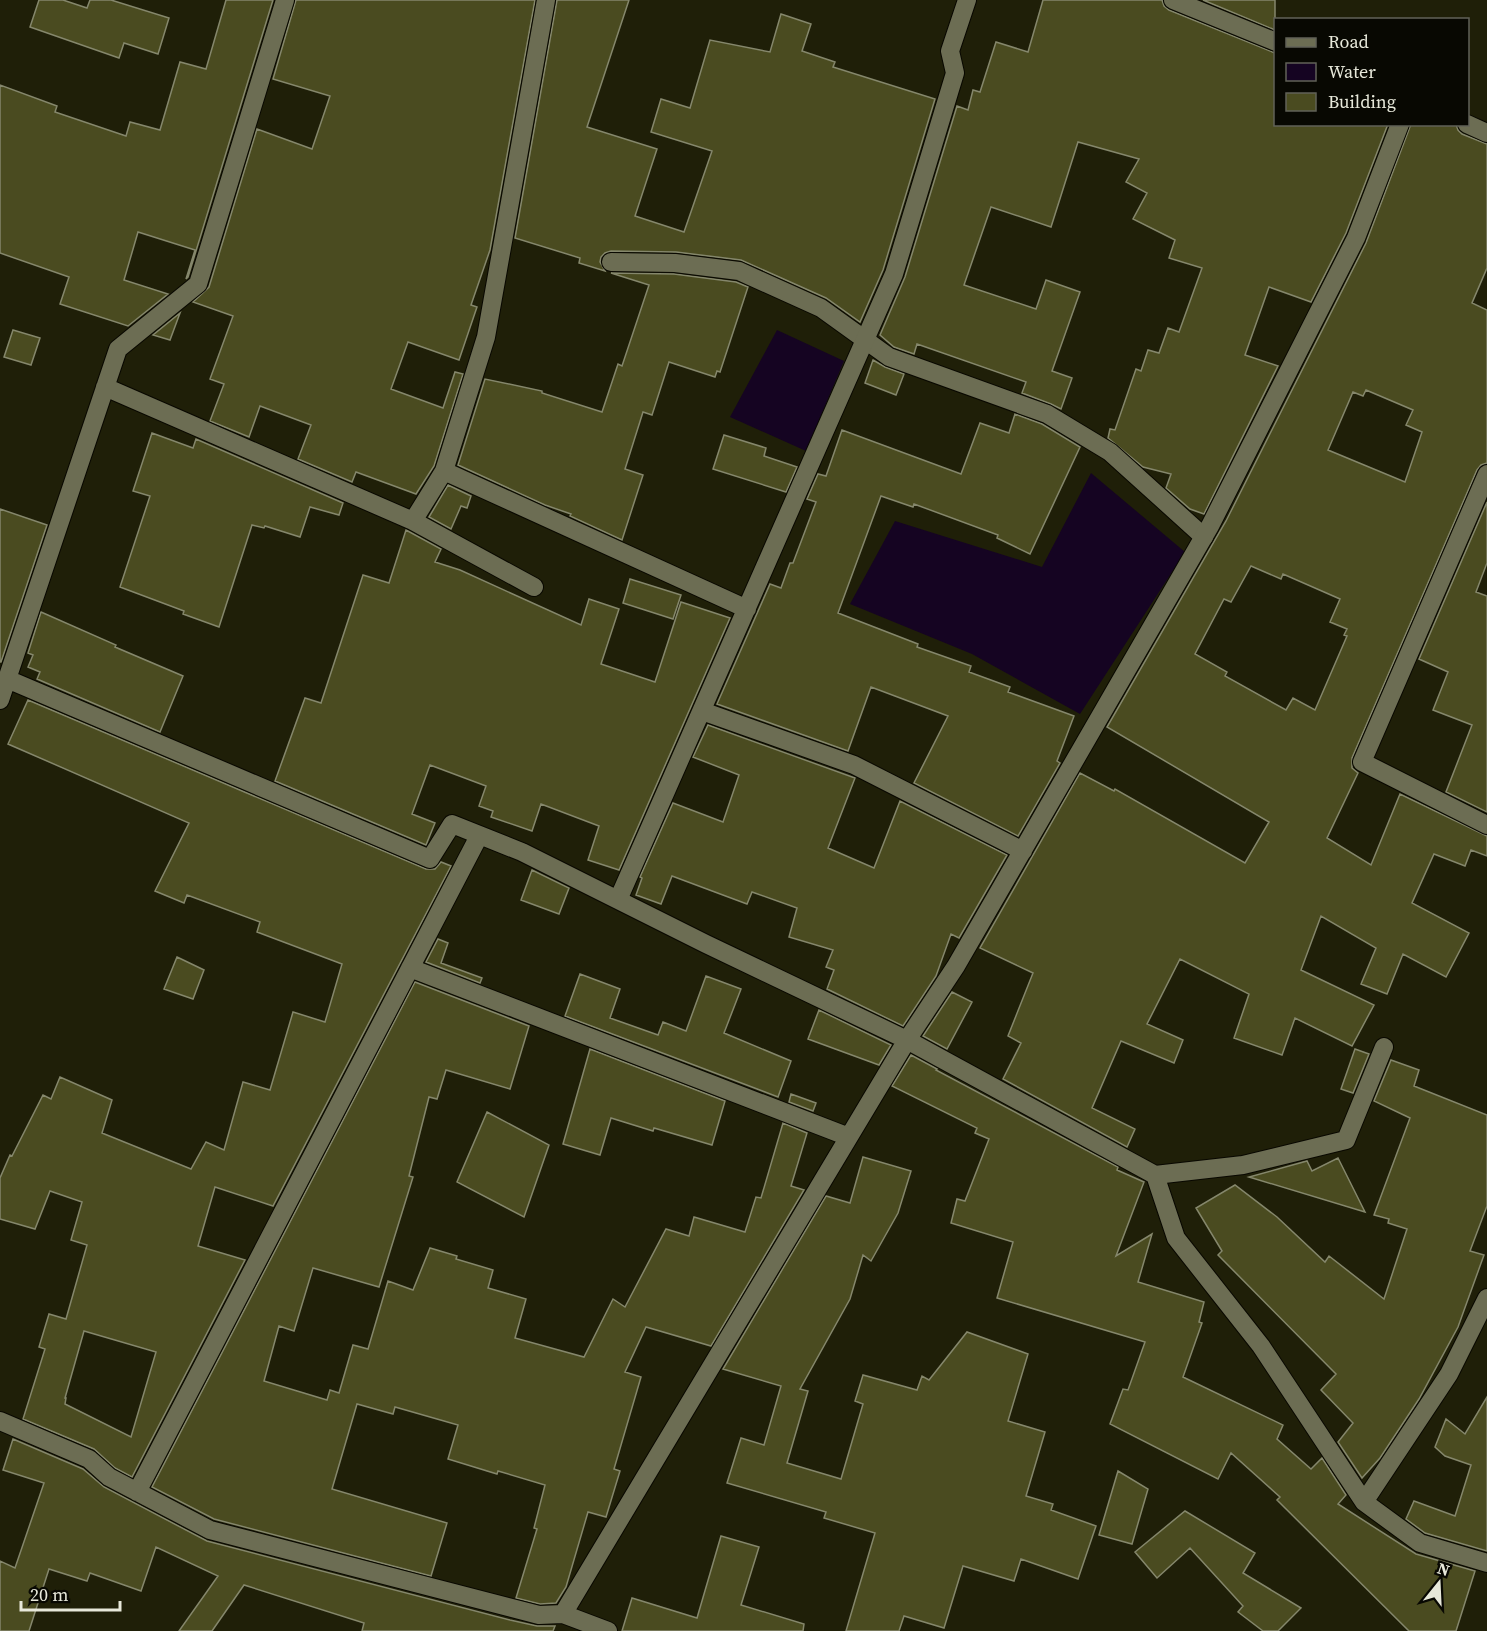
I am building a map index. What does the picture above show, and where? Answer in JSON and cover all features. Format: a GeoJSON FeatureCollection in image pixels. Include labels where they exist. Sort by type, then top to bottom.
{"type":"FeatureCollection","features":[{"type":"Feature","properties":{"kind":"street"},"geometry":{"type":"LineString","coordinates":[[0,700],[7,679],[7,654],[118,349],[198,284],[285,0]]}},
{"type":"Feature","properties":{"kind":"street"},"geometry":{"type":"LineString","coordinates":[[413,520],[444,471],[486,337],[546,0]]}},
{"type":"Feature","properties":{"kind":"street"},"geometry":{"type":"LineString","coordinates":[[618,900],[894,274],[954,74],[950,51],[967,0]]}},
{"type":"Feature","properties":{"kind":"street"},"geometry":{"type":"LineString","coordinates":[[1173,0],[1274,42]]}},
{"type":"Feature","properties":{"kind":"street"},"geometry":{"type":"LineString","coordinates":[[1469,125],[1487,133]]}},
{"type":"Feature","properties":{"kind":"street"},"geometry":{"type":"LineString","coordinates":[[563,1614],[849,1137],[956,966],[1204,537],[1356,238],[1399,126]]}},
{"type":"Feature","properties":{"kind":"street"},"geometry":{"type":"LineString","coordinates":[[611,262],[675,263],[739,271],[821,308],[866,338],[889,357],[1047,414],[1110,452],[1204,537]]}},
{"type":"Feature","properties":{"kind":"street"},"geometry":{"type":"LineString","coordinates":[[105,387],[413,520],[534,587]]}},
{"type":"Feature","properties":{"kind":"street"},"geometry":{"type":"LineString","coordinates":[[444,471],[747,609]]}},
{"type":"Feature","properties":{"kind":"street"},"geometry":{"type":"LineString","coordinates":[[1487,474],[1362,762],[1487,825]]}},
{"type":"Feature","properties":{"kind":"street"},"geometry":{"type":"LineString","coordinates":[[7,679],[430,859],[452,824],[522,852],[908,1040],[1155,1175],[1244,1165],[1346,1140],[1384,1047]]}},
{"type":"Feature","properties":{"kind":"street"},"geometry":{"type":"LineString","coordinates":[[702,711],[854,765],[1023,851]]}},
{"type":"Feature","properties":{"kind":"street"},"geometry":{"type":"LineString","coordinates":[[137,1492],[479,836]]}},
{"type":"Feature","properties":{"kind":"street"},"geometry":{"type":"LineString","coordinates":[[410,968],[849,1137]]}},
{"type":"Feature","properties":{"kind":"street"},"geometry":{"type":"LineString","coordinates":[[1155,1175],[1176,1238],[1261,1346],[1364,1502],[1420,1543],[1487,1563]]}},
{"type":"Feature","properties":{"kind":"street"},"geometry":{"type":"LineString","coordinates":[[1364,1502],[1449,1374],[1487,1298]]}},
{"type":"Feature","properties":{"kind":"street"},"geometry":{"type":"LineString","coordinates":[[0,1421],[89,1459],[109,1478],[210,1530],[539,1615],[563,1614],[608,1631]]}},
{"type":"Feature","properties":{"kind":"water"},"geometry":{"type":"Polygon","coordinates":[[[777,330],[844,361],[806,451],[730,417],[777,330]]]}},
{"type":"Feature","properties":{"kind":"water"},"geometry":{"type":"Polygon","coordinates":[[[1091,473],[1185,552],[1080,714],[972,654],[850,604],[895,521],[1042,567],[1091,473]]]}},
{"type":"Feature","properties":{"kind":"building"},"geometry":{"type":"Polygon","coordinates":[[[39,0],[63,0],[87,8],[90,0],[111,0],[169,18],[158,54],[124,43],[119,58],[30,27],[39,0]]]}},
{"type":"Feature","properties":{"kind":"building"},"geometry":{"type":"Polygon","coordinates":[[[226,0],[273,0],[188,277],[186,279],[195,250],[138,232],[124,280],[168,294],[128,326],[60,304],[69,277],[0,253],[0,85],[57,106],[55,112],[126,136],[130,122],[160,130],[180,62],[206,69],[226,0]]]}},
{"type":"Feature","properties":{"kind":"building"},"geometry":{"type":"Polygon","coordinates":[[[296,0],[535,0],[490,250],[471,305],[477,307],[459,360],[408,342],[391,389],[443,408],[455,372],[463,374],[434,466],[416,494],[356,472],[352,482],[298,459],[311,425],[260,406],[249,437],[210,421],[224,384],[210,379],[233,316],[193,302],[209,287],[257,129],[312,149],[330,96],[273,79],[296,0]]]}},
{"type":"Feature","properties":{"kind":"building"},"geometry":{"type":"Polygon","coordinates":[[[557,0],[629,0],[587,127],[657,149],[635,216],[684,232],[712,151],[651,132],[661,99],[690,108],[710,40],[770,52],[781,14],[811,24],[802,51],[835,62],[833,67],[935,99],[883,270],[860,322],[826,298],[741,260],[676,252],[611,251],[601,257],[600,262],[605,271],[579,263],[580,258],[515,238],[557,0]]]}},
{"type":"Feature","properties":{"kind":"building"},"geometry":{"type":"Polygon","coordinates":[[[1043,0],[1162,0],[1164,6],[1169,10],[1274,53],[1274,126],[1387,126],[1346,233],[1311,302],[1269,287],[1245,355],[1278,366],[1204,514],[1190,509],[1166,488],[1171,474],[1143,467],[1108,438],[1110,429],[1115,430],[1136,369],[1141,371],[1148,350],[1159,353],[1168,328],[1179,332],[1202,268],[1169,258],[1175,240],[1133,219],[1147,193],[1126,182],[1139,159],[1078,142],[1051,227],[991,207],[964,285],[1036,309],[1046,280],[1080,292],[1052,371],[1072,378],[1061,409],[1022,393],[1026,382],[917,344],[914,354],[894,347],[880,335],[905,277],[957,106],[968,110],[973,90],[980,92],[996,42],[1028,52],[1043,0]]]}},
{"type":"Feature","properties":{"kind":"building"},"geometry":{"type":"Polygon","coordinates":[[[1203,0],[1275,0],[1274,30],[1203,0]]]}},
{"type":"Feature","properties":{"kind":"building"},"geometry":{"type":"Polygon","coordinates":[[[1410,126],[1457,126],[1462,134],[1487,144],[1487,268],[1472,303],[1487,310],[1487,463],[1481,465],[1477,470],[1352,758],[1352,768],[1358,773],[1327,838],[1371,865],[1400,794],[1487,836],[1487,856],[1471,850],[1465,866],[1434,854],[1412,903],[1469,933],[1446,977],[1403,954],[1387,994],[1361,984],[1376,948],[1321,916],[1301,970],[1374,1005],[1352,1046],[1295,1018],[1282,1055],[1234,1038],[1249,994],[1180,959],[1147,1024],[1183,1040],[1174,1063],[1121,1041],[1092,1108],[1135,1129],[1127,1147],[1003,1079],[1021,1043],[1008,1036],[1033,973],[980,948],[1080,773],[1114,791],[1115,789],[1245,863],[1269,822],[1107,727],[1226,521],[1366,243],[1410,126]],[[1366,390],[1363,396],[1353,392],[1328,450],[1405,482],[1422,432],[1406,425],[1413,410],[1366,390]],[[1251,566],[1231,602],[1224,599],[1195,654],[1227,672],[1225,676],[1286,710],[1293,698],[1315,710],[1347,636],[1344,635],[1347,629],[1330,622],[1340,599],[1283,574],[1281,579],[1251,566]]]}},
{"type":"Feature","properties":{"kind":"building"},"geometry":{"type":"Polygon","coordinates":[[[611,273],[674,274],[736,282],[748,287],[720,372],[717,371],[715,377],[669,362],[652,415],[643,412],[625,469],[643,475],[622,540],[570,516],[571,514],[545,505],[458,465],[485,379],[542,391],[542,393],[602,412],[618,364],[622,366],[649,285],[611,273]]]}},
{"type":"Feature","properties":{"kind":"building"},"geometry":{"type":"Polygon","coordinates":[[[180,313],[170,340],[153,335],[180,313]]]}},
{"type":"Feature","properties":{"kind":"building"},"geometry":{"type":"Polygon","coordinates":[[[13,330],[40,338],[31,365],[4,357],[13,330]]]}},
{"type":"Feature","properties":{"kind":"building"},"geometry":{"type":"Polygon","coordinates":[[[873,360],[904,374],[896,395],[865,383],[873,360]]]}},
{"type":"Feature","properties":{"kind":"building"},"geometry":{"type":"Polygon","coordinates":[[[1015,414],[1042,424],[1080,447],[1030,554],[997,538],[998,535],[914,504],[913,507],[881,496],[838,613],[918,644],[917,647],[971,666],[969,672],[1010,687],[1008,692],[1074,716],[1057,761],[1060,763],[1018,836],[914,783],[948,716],[871,687],[848,751],[717,704],[770,584],[781,588],[790,563],[793,563],[816,502],[807,499],[818,474],[826,476],[842,430],[961,474],[980,423],[1009,433],[1015,414]]]}},
{"type":"Feature","properties":{"kind":"building"},"geometry":{"type":"Polygon","coordinates":[[[152,433],[193,448],[196,439],[343,503],[339,515],[310,507],[300,537],[265,526],[264,528],[252,525],[219,627],[120,587],[150,496],[133,491],[152,433]]]}},
{"type":"Feature","properties":{"kind":"building"},"geometry":{"type":"Polygon","coordinates":[[[724,435],[766,448],[764,456],[797,467],[786,492],[713,469],[724,435]]]}},
{"type":"Feature","properties":{"kind":"building"},"geometry":{"type":"Polygon","coordinates":[[[448,485],[471,496],[467,508],[461,506],[451,529],[429,517],[448,485]]]}},
{"type":"Feature","properties":{"kind":"building"},"geometry":{"type":"Polygon","coordinates":[[[1487,502],[1487,563],[1476,592],[1487,596],[1487,812],[1446,792],[1472,725],[1433,710],[1448,672],[1419,659],[1487,502]]]}},
{"type":"Feature","properties":{"kind":"building"},"geometry":{"type":"Polygon","coordinates":[[[0,509],[47,525],[1,662],[0,662],[0,509]]]}},
{"type":"Feature","properties":{"kind":"building"},"geometry":{"type":"Polygon","coordinates":[[[406,530],[441,549],[435,562],[460,570],[581,625],[589,599],[619,609],[601,664],[655,682],[681,602],[730,618],[619,870],[588,860],[599,826],[541,804],[532,831],[491,817],[493,811],[479,806],[486,786],[430,765],[412,814],[435,823],[426,845],[275,781],[305,698],[321,703],[363,575],[389,583],[406,530]]]}},
{"type":"Feature","properties":{"kind":"building"},"geometry":{"type":"Polygon","coordinates":[[[630,579],[681,595],[673,619],[623,603],[630,579]]]}},
{"type":"Feature","properties":{"kind":"building"},"geometry":{"type":"Polygon","coordinates":[[[41,612],[183,676],[160,732],[37,679],[40,672],[28,667],[33,655],[28,653],[41,612]]]}},
{"type":"Feature","properties":{"kind":"building"},"geometry":{"type":"Polygon","coordinates":[[[28,700],[426,869],[435,869],[441,862],[451,866],[273,1206],[215,1187],[198,1246],[245,1260],[132,1477],[115,1468],[94,1449],[23,1419],[45,1349],[39,1347],[49,1314],[66,1319],[87,1245],[71,1240],[82,1202],[50,1191],[35,1229],[0,1219],[0,1178],[43,1095],[51,1099],[60,1077],[112,1100],[102,1133],[191,1169],[206,1142],[224,1150],[243,1082],[270,1090],[293,1012],[325,1022],[342,964],[257,932],[260,922],[187,895],[184,903],[155,891],[189,823],[8,744],[28,700]],[[84,1331],[65,1404],[131,1437],[156,1352],[84,1331]]]}},
{"type":"Feature","properties":{"kind":"building"},"geometry":{"type":"Polygon","coordinates":[[[708,725],[855,778],[828,848],[874,868],[900,801],[1007,855],[959,938],[951,934],[936,976],[903,1026],[827,989],[834,970],[826,967],[833,950],[789,937],[797,908],[752,892],[747,904],[672,876],[661,904],[636,895],[642,878],[640,877],[673,803],[723,822],[739,775],[693,757],[708,725]]]}},
{"type":"Feature","properties":{"kind":"building"},"geometry":{"type":"Polygon","coordinates":[[[532,870],[569,888],[559,914],[521,900],[532,870]]]}},
{"type":"Feature","properties":{"kind":"building"},"geometry":{"type":"Polygon","coordinates":[[[438,939],[448,943],[441,963],[482,978],[480,983],[426,962],[438,939]]]}},
{"type":"Feature","properties":{"kind":"building"},"geometry":{"type":"Polygon","coordinates":[[[177,957],[204,970],[193,999],[164,989],[177,957]]]}},
{"type":"Feature","properties":{"kind":"building"},"geometry":{"type":"Polygon","coordinates":[[[580,974],[620,989],[610,1018],[658,1035],[663,1022],[686,1031],[706,976],[741,989],[724,1033],[791,1061],[778,1097],[565,1016],[580,974]]]}},
{"type":"Feature","properties":{"kind":"building"},"geometry":{"type":"Polygon","coordinates":[[[415,982],[529,1026],[510,1089],[446,1070],[437,1099],[429,1097],[409,1176],[413,1177],[379,1287],[313,1268],[294,1331],[279,1326],[264,1381],[327,1400],[330,1390],[339,1393],[353,1345],[368,1349],[388,1281],[413,1290],[430,1248],[457,1256],[456,1259],[493,1270],[488,1288],[526,1299],[515,1338],[584,1357],[613,1299],[625,1307],[666,1229],[689,1236],[694,1217],[745,1232],[756,1197],[761,1198],[783,1123],[807,1133],[791,1186],[804,1190],[711,1346],[646,1327],[625,1372],[641,1377],[614,1469],[620,1471],[606,1517],[588,1512],[566,1587],[556,1603],[540,1604],[516,1598],[537,1529],[534,1528],[545,1485],[498,1471],[497,1474],[448,1459],[458,1425],[395,1407],[393,1414],[357,1404],[332,1489],[447,1523],[431,1576],[214,1519],[152,1487],[415,982]]]}},
{"type":"Feature","properties":{"kind":"building"},"geometry":{"type":"Polygon","coordinates":[[[952,992],[972,1002],[947,1049],[923,1036],[952,992]]]}},
{"type":"Feature","properties":{"kind":"building"},"geometry":{"type":"Polygon","coordinates":[[[819,1010],[891,1045],[879,1065],[808,1039],[819,1010]]]}},
{"type":"Feature","properties":{"kind":"building"},"geometry":{"type":"Polygon","coordinates":[[[590,1049],[725,1101],[712,1145],[611,1118],[600,1155],[563,1144],[590,1049]]]}},
{"type":"Feature","properties":{"kind":"building"},"geometry":{"type":"Polygon","coordinates":[[[1355,1049],[1369,1054],[1353,1093],[1341,1089],[1355,1049]]]}},
{"type":"Feature","properties":{"kind":"building"},"geometry":{"type":"Polygon","coordinates":[[[911,1055],[1118,1167],[1117,1170],[1144,1182],[1116,1256],[1152,1234],[1138,1282],[1204,1302],[1199,1322],[1202,1323],[1183,1377],[1283,1425],[1277,1439],[1311,1469],[1322,1458],[1346,1495],[1338,1504],[1416,1554],[1475,1571],[1456,1631],[1409,1631],[1277,1500],[1280,1497],[1231,1453],[1218,1479],[1110,1424],[1123,1389],[1128,1390],[1145,1342],[997,1298],[1013,1242],[951,1223],[957,1199],[965,1201],[989,1139],[975,1133],[977,1128],[892,1086],[911,1055]]]}},
{"type":"Feature","properties":{"kind":"building"},"geometry":{"type":"Polygon","coordinates":[[[1391,1060],[1419,1070],[1414,1086],[1487,1115],[1487,1206],[1470,1251],[1484,1255],[1458,1327],[1419,1399],[1380,1458],[1362,1478],[1338,1442],[1353,1423],[1321,1390],[1336,1374],[1218,1255],[1222,1251],[1196,1208],[1235,1185],[1277,1217],[1325,1262],[1329,1256],[1384,1299],[1407,1229],[1388,1223],[1389,1219],[1374,1215],[1410,1118],[1374,1101],[1391,1060]]]}},
{"type":"Feature","properties":{"kind":"building"},"geometry":{"type":"Polygon","coordinates":[[[791,1094],[816,1103],[813,1111],[789,1102],[791,1094]]]}},
{"type":"Feature","properties":{"kind":"building"},"geometry":{"type":"Polygon","coordinates":[[[487,1112],[549,1145],[524,1217],[457,1182],[487,1112]]]}},
{"type":"Feature","properties":{"kind":"building"},"geometry":{"type":"Polygon","coordinates":[[[863,1157],[911,1171],[898,1213],[871,1261],[863,1255],[850,1299],[800,1389],[808,1391],[787,1463],[841,1479],[863,1404],[855,1401],[863,1375],[917,1390],[922,1376],[929,1380],[967,1332],[1028,1354],[1008,1421],[1045,1432],[1026,1496],[1053,1504],[1051,1510],[1096,1526],[1078,1579],[1021,1559],[1014,1581],[963,1566],[944,1628],[904,1616],[899,1631],[846,1631],[875,1533],[824,1518],[826,1512],[727,1483],[741,1438],[764,1445],[781,1386],[723,1369],[826,1196],[850,1203],[863,1157]]]}},
{"type":"Feature","properties":{"kind":"building"},"geometry":{"type":"Polygon","coordinates":[[[1338,1158],[1365,1212],[1249,1177],[1307,1161],[1312,1171],[1338,1158]]]}},
{"type":"Feature","properties":{"kind":"building"},"geometry":{"type":"Polygon","coordinates":[[[1487,1397],[1487,1551],[1425,1533],[1406,1519],[1414,1501],[1455,1516],[1471,1465],[1445,1456],[1435,1447],[1446,1419],[1465,1434],[1487,1397]]]}},
{"type":"Feature","properties":{"kind":"building"},"geometry":{"type":"Polygon","coordinates":[[[13,1439],[83,1469],[104,1487],[207,1541],[510,1620],[537,1626],[555,1626],[553,1631],[362,1631],[364,1623],[244,1585],[212,1631],[179,1631],[218,1576],[156,1547],[141,1591],[90,1573],[87,1581],[49,1569],[29,1631],[0,1631],[0,1561],[15,1568],[44,1483],[3,1470],[13,1439]]]}},
{"type":"Feature","properties":{"kind":"building"},"geometry":{"type":"Polygon","coordinates":[[[1118,1471],[1148,1489],[1132,1544],[1099,1535],[1118,1471]]]}},
{"type":"Feature","properties":{"kind":"building"},"geometry":{"type":"Polygon","coordinates":[[[1185,1511],[1255,1553],[1243,1573],[1301,1608],[1278,1631],[1263,1631],[1238,1612],[1243,1606],[1190,1548],[1157,1578],[1135,1552],[1185,1511]]]}},
{"type":"Feature","properties":{"kind":"building"},"geometry":{"type":"Polygon","coordinates":[[[721,1536],[759,1547],[741,1605],[804,1624],[803,1631],[622,1631],[632,1598],[697,1618],[721,1536]]]}}]}
